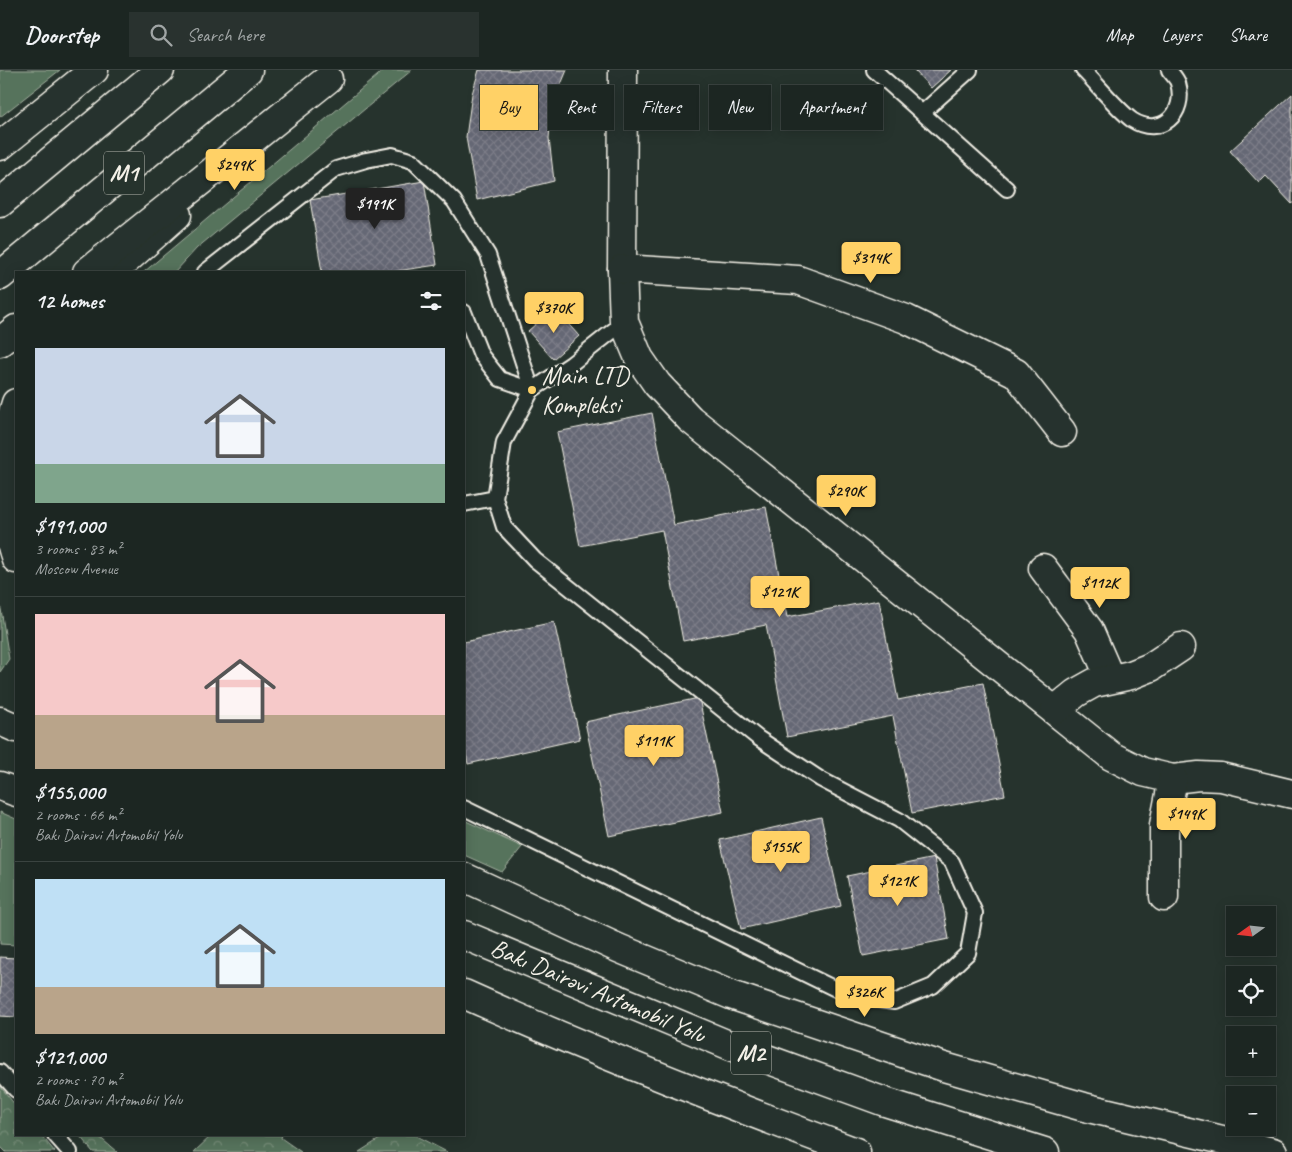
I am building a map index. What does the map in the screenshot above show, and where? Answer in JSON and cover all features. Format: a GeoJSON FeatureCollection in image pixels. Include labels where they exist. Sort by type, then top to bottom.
{"type":"FeatureCollection","features":[{"type":"Feature","properties":{"kind":"main road"},"geometry":{"type":"LineString","coordinates":[[0,146],[94,70]]}},
{"type":"Feature","properties":{"kind":"main road","name":"M1"},"geometry":{"type":"LineString","coordinates":[[0,203],[160,70]]}},
{"type":"Feature","properties":{"kind":"main road","name":"M1"},"geometry":{"type":"LineString","coordinates":[[0,276],[248,70]]}},
{"type":"Feature","properties":{"kind":"main road"},"geometry":{"type":"LineString","coordinates":[[623,70],[622,268],[624,322],[639,358],[657,384],[690,419],[1111,756],[1144,772],[1173,780],[1199,776],[1221,777],[1292,794]]}},
{"type":"Feature","properties":{"kind":"main road"},"geometry":{"type":"LineString","coordinates":[[87,271],[333,74]]}},
{"type":"Feature","properties":{"kind":"main road"},"geometry":{"type":"LineString","coordinates":[[114,271],[333,74]]}},
{"type":"Feature","properties":{"kind":"main road"},"geometry":{"type":"LineString","coordinates":[[622,268],[798,280],[906,319],[1016,373],[1062,432]]}},
{"type":"Feature","properties":{"kind":"main road"},"geometry":{"type":"LineString","coordinates":[[0,342],[15,330]]}},
{"type":"Feature","properties":{"kind":"main road"},"geometry":{"type":"LineString","coordinates":[[15,406],[6,456],[6,502],[15,553]]}},
{"type":"Feature","properties":{"kind":"main road"},"geometry":{"type":"LineString","coordinates":[[1042,568],[1089,630],[1110,678]]}},
{"type":"Feature","properties":{"kind":"main road"},"geometry":{"type":"LineString","coordinates":[[1054,710],[1076,693],[1094,683],[1130,675],[1151,667],[1182,647]]}},
{"type":"Feature","properties":{"kind":"main road"},"geometry":{"type":"LineString","coordinates":[[0,721],[15,728]]}},
{"type":"Feature","properties":{"kind":"main road"},"geometry":{"type":"LineString","coordinates":[[1164,897],[1164,826],[1173,780]]}},
{"type":"Feature","properties":{"kind":"main road"},"geometry":{"type":"LineString","coordinates":[[0,786],[15,792]]}},
{"type":"Feature","properties":{"kind":"main road"},"geometry":{"type":"LineString","coordinates":[[465,877],[618,948],[749,1001],[944,1067],[1084,1107],[1273,1152]]}},
{"type":"Feature","properties":{"kind":"main road","name":"Bakı Dairəvi Avtomobil Yolu"},"geometry":{"type":"LineString","coordinates":[[465,934],[731,1046],[885,1102],[1045,1152]]}},
{"type":"Feature","properties":{"kind":"main road","name":"M2"},"geometry":{"type":"LineString","coordinates":[[465,994],[578,1045],[714,1099],[856,1152]]}},
{"type":"Feature","properties":{"kind":"lane"},"geometry":{"type":"LineString","coordinates":[[874,70],[1007,189]]}},
{"type":"Feature","properties":{"kind":"lane"},"geometry":{"type":"LineString","coordinates":[[922,113],[970,70]]}},
{"type":"Feature","properties":{"kind":"lane"},"geometry":{"type":"LineString","coordinates":[[1083,70],[1132,120],[1155,127],[1170,121],[1178,107],[1178,82],[1169,70]]}},
{"type":"Feature","properties":{"kind":"lane"},"geometry":{"type":"LineString","coordinates":[[206,271],[336,170],[392,154],[413,161],[454,201],[488,256],[532,390]]}},
{"type":"Feature","properties":{"kind":"lane"},"geometry":{"type":"LineString","coordinates":[[465,315],[481,355],[500,379],[532,390]]}},
{"type":"Feature","properties":{"kind":"lane"},"geometry":{"type":"LineString","coordinates":[[465,808],[850,996],[894,1002],[933,986],[968,953],[975,913],[952,862],[899,820],[820,779],[758,738],[535,560],[504,527],[495,498],[504,442],[532,390],[571,364],[624,322]]}},
{"type":"Feature","properties":{"kind":"lane"},"geometry":{"type":"LineString","coordinates":[[465,504],[495,498]]}},
{"type":"Feature","properties":{"kind":"lane"},"geometry":{"type":"LineString","coordinates":[[0,1072],[15,1089]]}},
{"type":"Feature","properties":{"kind":"lane"},"geometry":{"type":"LineString","coordinates":[[56,1136],[70,1152]]}},
{"type":"Feature","properties":{"kind":"green space"},"geometry":{"type":"Polygon","coordinates":[[[0,70],[60,70],[0,117],[0,70]]]}},
{"type":"Feature","properties":{"kind":"green space"},"geometry":{"type":"Polygon","coordinates":[[[384,70],[412,70],[197,248],[176,271],[145,271],[384,70]]]}},
{"type":"Feature","properties":{"kind":"green space"},"geometry":{"type":"Polygon","coordinates":[[[0,603],[9,659],[0,672],[0,603]]]}},
{"type":"Feature","properties":{"kind":"green space"},"geometry":{"type":"Polygon","coordinates":[[[0,812],[15,819],[15,945],[0,944],[0,812]]]}},
{"type":"Feature","properties":{"kind":"green space"},"geometry":{"type":"Polygon","coordinates":[[[465,820],[522,847],[502,872],[465,855],[465,820]]]}},
{"type":"Feature","properties":{"kind":"green space"},"geometry":{"type":"Polygon","coordinates":[[[0,1086],[15,1105],[15,1136],[42,1136],[55,1152],[6,1152],[0,1146],[0,1086]]]}},
{"type":"Feature","properties":{"kind":"green space"},"geometry":{"type":"Polygon","coordinates":[[[80,1136],[98,1136],[117,1152],[93,1152],[80,1136]]]}},
{"type":"Feature","properties":{"kind":"green space"},"geometry":{"type":"Polygon","coordinates":[[[211,1136],[282,1136],[281,1138],[301,1152],[194,1152],[211,1136]]]}},
{"type":"Feature","properties":{"kind":"green space"},"geometry":{"type":"Polygon","coordinates":[[[384,1136],[416,1136],[447,1152],[359,1152],[384,1136]]]}},
{"type":"Feature","properties":{"kind":"building"},"geometry":{"type":"Polygon","coordinates":[[[479,70],[567,70],[561,85],[548,85],[548,130],[550,130],[554,181],[477,200],[466,137],[472,94],[479,70]]]}},
{"type":"Feature","properties":{"kind":"building"},"geometry":{"type":"Polygon","coordinates":[[[914,70],[951,70],[931,88],[914,70]]]}},
{"type":"Feature","properties":{"kind":"building"},"geometry":{"type":"Polygon","coordinates":[[[1292,94],[1292,204],[1266,176],[1259,183],[1230,151],[1292,94]]]}},
{"type":"Feature","properties":{"kind":"building"},"geometry":{"type":"Polygon","coordinates":[[[424,181],[437,265],[397,271],[322,271],[310,200],[424,181]]]}},
{"type":"Feature","properties":{"kind":"building"},"geometry":{"type":"Polygon","coordinates":[[[554,308],[579,336],[553,359],[528,331],[554,308]]]}},
{"type":"Feature","properties":{"kind":"building"},"geometry":{"type":"Polygon","coordinates":[[[652,413],[674,525],[766,507],[787,617],[879,600],[898,700],[983,683],[1005,795],[912,813],[893,716],[787,737],[766,625],[683,641],[662,530],[580,546],[557,432],[652,413]]]}},
{"type":"Feature","properties":{"kind":"building"},"geometry":{"type":"Polygon","coordinates":[[[554,622],[580,739],[468,764],[465,748],[465,642],[554,622]]]}},
{"type":"Feature","properties":{"kind":"building"},"geometry":{"type":"Polygon","coordinates":[[[699,698],[723,812],[609,836],[585,722],[699,698]]]}},
{"type":"Feature","properties":{"kind":"building"},"geometry":{"type":"Polygon","coordinates":[[[821,817],[841,906],[741,929],[720,840],[821,817]]]}},
{"type":"Feature","properties":{"kind":"building"},"geometry":{"type":"Polygon","coordinates":[[[934,858],[949,939],[863,956],[847,876],[934,858]]]}},
{"type":"Feature","properties":{"kind":"building"},"geometry":{"type":"Polygon","coordinates":[[[0,957],[15,958],[15,1017],[0,1016],[0,957]]]}},
{"type":"Feature","properties":{"kind":"place","name":"Main LTD Kompleksi"},"geometry":{"type":"Point","coordinates":[532,390]}}]}
